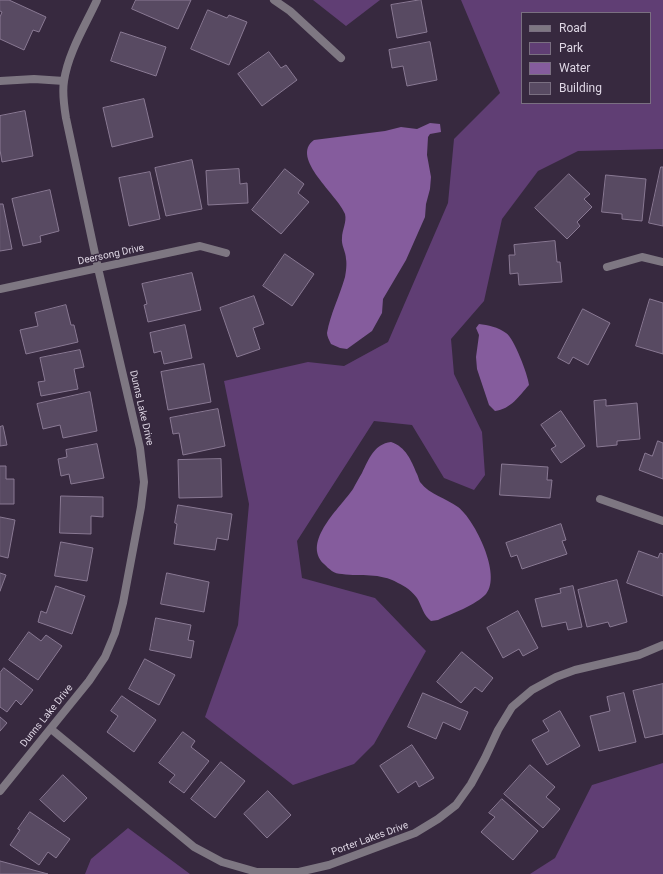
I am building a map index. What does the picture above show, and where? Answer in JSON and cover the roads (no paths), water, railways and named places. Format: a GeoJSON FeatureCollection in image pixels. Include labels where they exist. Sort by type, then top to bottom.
{"type":"FeatureCollection","features":[{"type":"Feature","properties":{"kind":"street","name":"Dunns Lake Drive"},"geometry":{"type":"LineString","coordinates":[[0,791],[89,681],[105,657],[115,633],[124,603],[142,501],[144,482],[140,448],[98,268],[66,118],[63,96],[64,81],[71,55],[97,0]]}},
{"type":"Feature","properties":{"kind":"street"},"geometry":{"type":"LineString","coordinates":[[274,0],[290,11],[341,58]]}},
{"type":"Feature","properties":{"kind":"street"},"geometry":{"type":"LineString","coordinates":[[0,81],[34,79],[64,81]]}},
{"type":"Feature","properties":{"kind":"street","name":"Deersong Drive"},"geometry":{"type":"LineString","coordinates":[[0,289],[200,246],[226,253]]}},
{"type":"Feature","properties":{"kind":"street"},"geometry":{"type":"LineString","coordinates":[[607,267],[642,257],[663,262]]}},
{"type":"Feature","properties":{"kind":"street"},"geometry":{"type":"LineString","coordinates":[[600,499],[663,521]]}},
{"type":"Feature","properties":{"kind":"street","name":"Porter Lakes Drive"},"geometry":{"type":"LineString","coordinates":[[51,729],[194,847],[222,862],[257,872],[299,872],[329,865],[415,834],[438,819],[456,804],[471,784],[498,730],[512,708],[532,690],[556,677],[575,670],[639,655],[663,645]]}},
{"type":"Feature","properties":{"kind":"water"},"geometry":{"type":"Polygon","coordinates":[[[430,123],[440,124],[441,132],[430,134],[428,137],[427,155],[431,177],[425,217],[406,260],[383,299],[382,313],[372,331],[347,349],[340,348],[331,344],[327,333],[330,319],[346,273],[346,256],[342,241],[345,214],[341,206],[311,167],[307,157],[308,148],[314,140],[385,131],[401,127],[417,129],[430,123]]]}},
{"type":"Feature","properties":{"kind":"water"},"geometry":{"type":"Polygon","coordinates":[[[479,324],[496,328],[509,336],[520,357],[526,373],[529,385],[518,398],[506,408],[501,410],[495,411],[489,405],[477,369],[476,357],[479,335],[476,328],[479,324]]]}},
{"type":"Feature","properties":{"kind":"water"},"geometry":{"type":"Polygon","coordinates":[[[391,442],[401,447],[413,464],[420,482],[428,490],[458,507],[465,514],[479,535],[489,562],[491,574],[490,585],[486,594],[470,605],[438,620],[431,621],[428,619],[415,595],[401,584],[384,577],[337,573],[326,566],[318,555],[317,546],[325,525],[353,489],[376,449],[385,443],[391,442]]]}}]}
